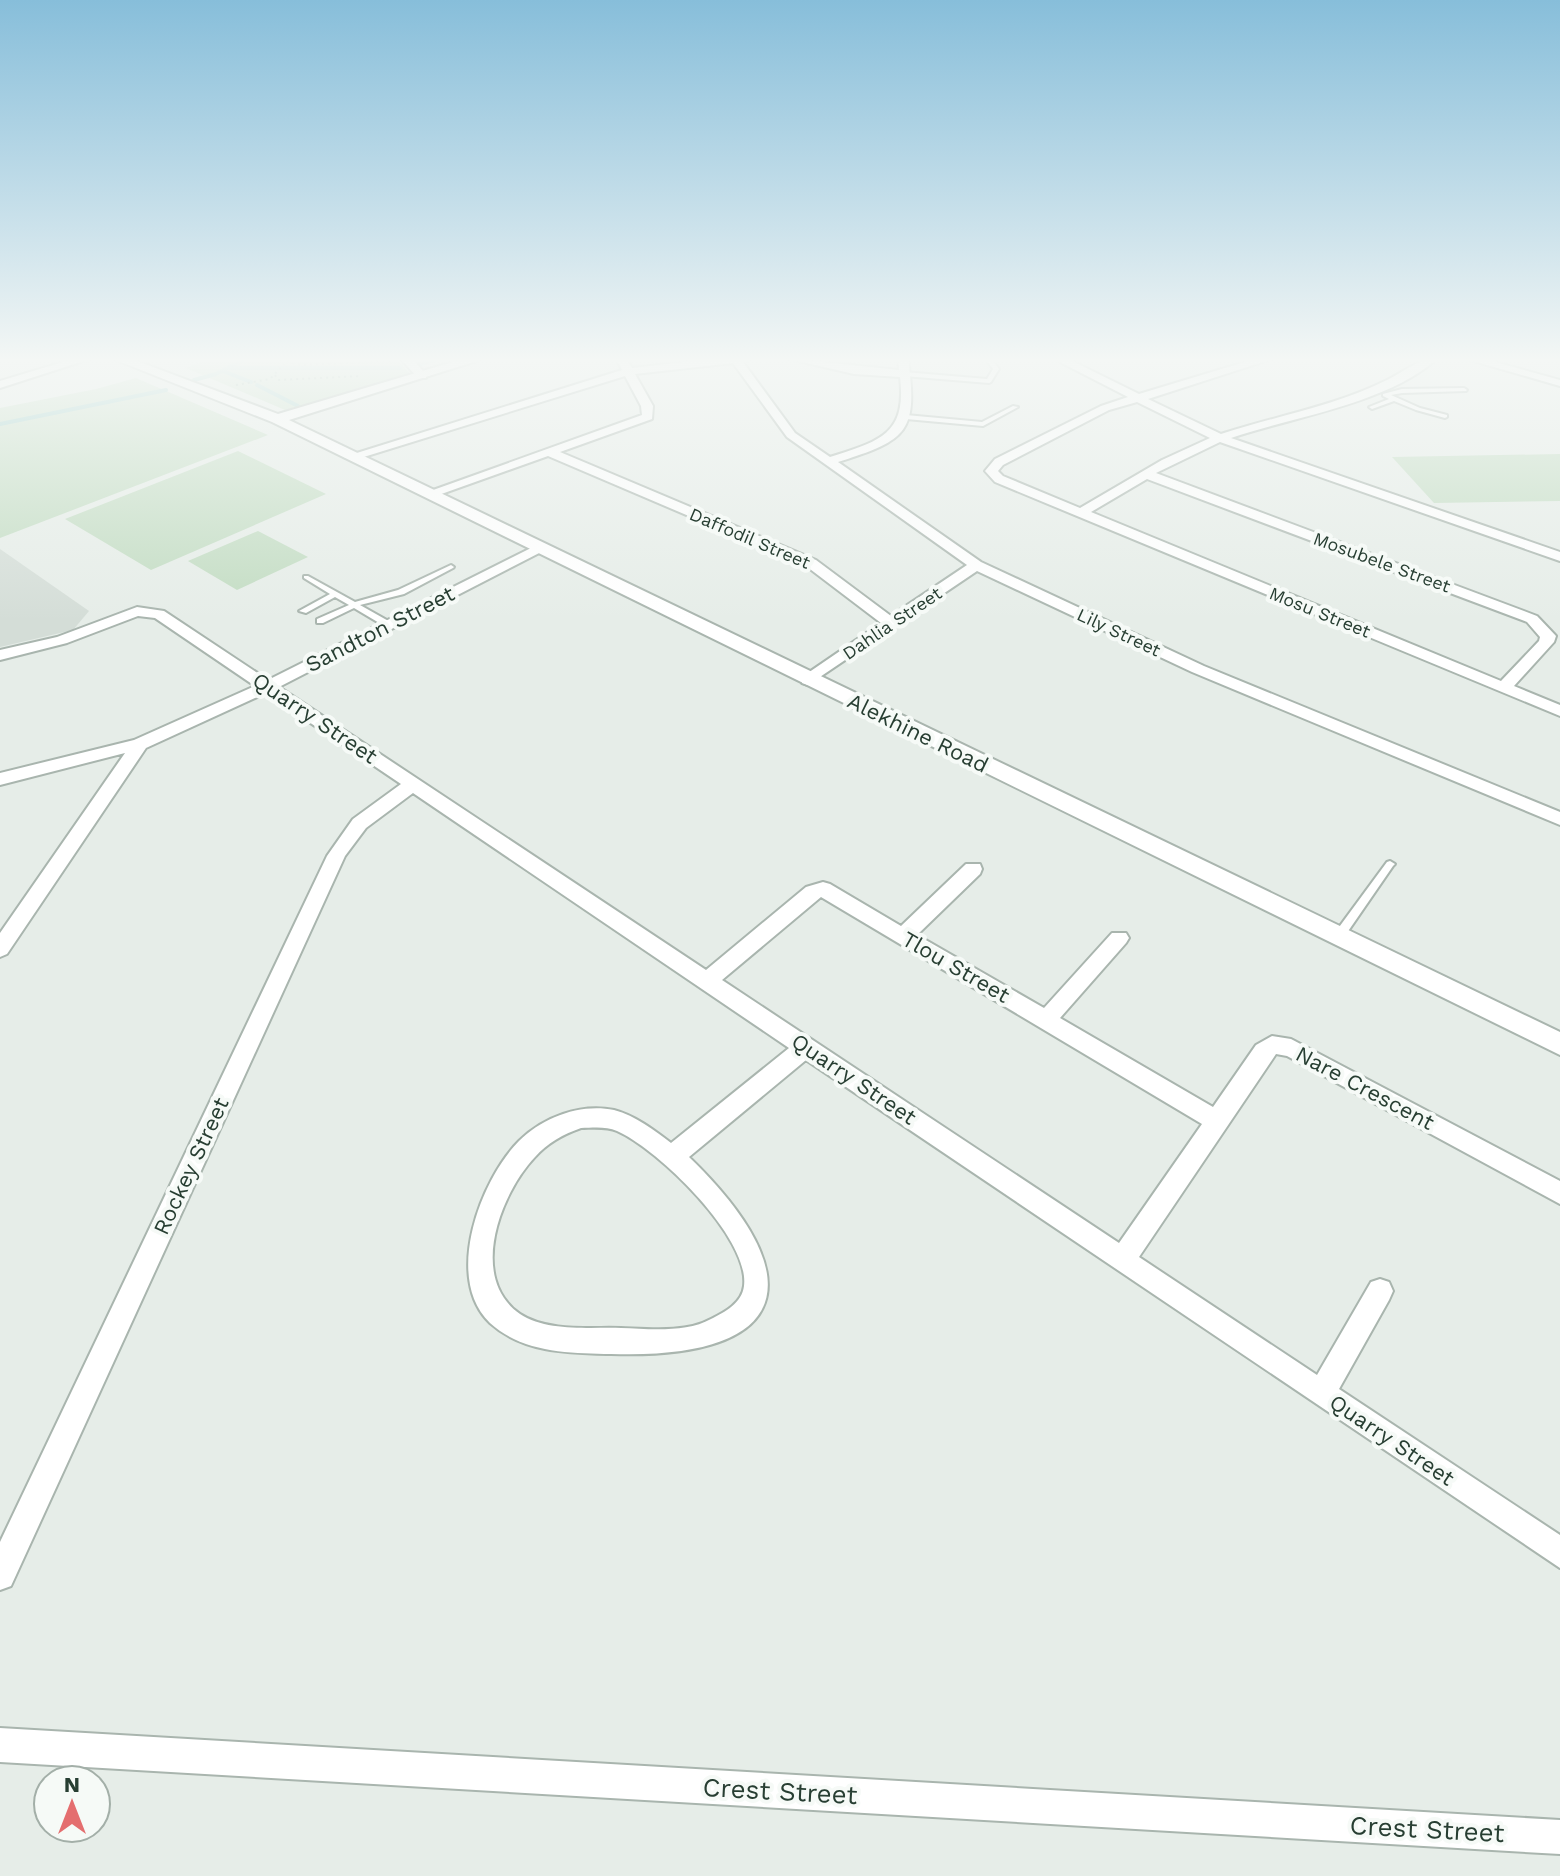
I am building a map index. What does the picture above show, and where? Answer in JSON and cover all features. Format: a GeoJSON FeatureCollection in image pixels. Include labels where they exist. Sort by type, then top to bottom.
{"type":"FeatureCollection","features":[{"type":"Feature","properties":{"kind":"street","name":"Alekhine Road"},"geometry":{"type":"LineString","coordinates":[[328,446],[1560,1044]]}},
{"type":"Feature","properties":{"kind":"street"},"geometry":{"type":"LineString","coordinates":[[350,457],[387,446]]}},
{"type":"Feature","properties":{"kind":"street"},"geometry":{"type":"LineString","coordinates":[[428,494],[572,446]]}},
{"type":"Feature","properties":{"kind":"street","name":"Lily Street"},"geometry":{"type":"LineString","coordinates":[[805,446],[976,565],[1198,669],[1560,819]]}},
{"type":"Feature","properties":{"kind":"street"},"geometry":{"type":"LineString","coordinates":[[827,462],[869,446]]}},
{"type":"Feature","properties":{"kind":"street","name":"Mosu Street"},"geometry":{"type":"LineString","coordinates":[[1032,446],[991,469],[992,474],[1560,711]]}},
{"type":"Feature","properties":{"kind":"street"},"geometry":{"type":"LineString","coordinates":[[1080,513],[1146,474],[1204,446]]}},
{"type":"Feature","properties":{"kind":"street"},"geometry":{"type":"LineString","coordinates":[[1241,446],[1560,557]]}},
{"type":"Feature","properties":{"kind":"street","name":"Daffodil Street"},"geometry":{"type":"LineString","coordinates":[[552,453],[811,563],[892,624]]}},
{"type":"Feature","properties":{"kind":"street","name":"Mosubele Street"},"geometry":{"type":"LineString","coordinates":[[1146,474],[1532,619],[1548,636],[1546,642],[1504,687]]}},
{"type":"Feature","properties":{"kind":"street","name":"Sandton Street"},"geometry":{"type":"LineString","coordinates":[[0,779],[140,744],[268,686],[540,549]]}},
{"type":"Feature","properties":{"kind":"street","name":"Dahlia Street"},"geometry":{"type":"LineString","coordinates":[[808,680],[976,565]]}},
{"type":"Feature","properties":{"kind":"street","name":"Quarry Street"},"geometry":{"type":"LineString","coordinates":[[0,655],[62,640],[127,613],[145,610],[159,614],[1560,1553]]}},
{"type":"Feature","properties":{"kind":"street"},"geometry":{"type":"LineString","coordinates":[[3,942],[140,744]]}},
{"type":"Feature","properties":{"kind":"street","name":"Rockey Street"},"geometry":{"type":"LineString","coordinates":[[0,1575],[336,856],[346,837],[368,813],[414,784]]}},
{"type":"Feature","properties":{"kind":"street"},"geometry":{"type":"LineString","coordinates":[[903,936],[973,869]]}},
{"type":"Feature","properties":{"kind":"street","name":"Tlou Street"},"geometry":{"type":"LineString","coordinates":[[707,981],[823,889],[1217,1121]]}},
{"type":"Feature","properties":{"kind":"street"},"geometry":{"type":"LineString","coordinates":[[1046,1020],[1119,938]]}},
{"type":"Feature","properties":{"kind":"street","name":"Nare Crescent"},"geometry":{"type":"LineString","coordinates":[[1123,1259],[1264,1051],[1272,1045],[1286,1046],[1560,1193]]}},
{"type":"Feature","properties":{"kind":"street"},"geometry":{"type":"LineString","coordinates":[[672,1157],[806,1047]]}},
{"type":"Feature","properties":{"kind":"street"},"geometry":{"type":"LineString","coordinates":[[580,1118],[606,1118],[627,1125],[672,1157],[730,1216],[752,1252],[757,1277],[754,1299],[742,1315],[720,1331],[695,1339],[667,1342],[560,1339],[534,1334],[514,1325],[496,1310],[483,1286],[478,1263],[479,1241],[512,1166],[527,1145],[550,1128],[580,1118]]}},
{"type":"Feature","properties":{"kind":"street"},"geometry":{"type":"LineString","coordinates":[[1322,1393],[1380,1291]]}},
{"type":"Feature","properties":{"kind":"street","name":"Crest Street"},"geometry":{"type":"LineString","coordinates":[[0,1745],[1560,1837]]}},
{"type":"Feature","properties":{"kind":"lane"},"geometry":{"type":"LineString","coordinates":[[320,621],[354,605],[401,592],[451,567]]}},
{"type":"Feature","properties":{"kind":"lane"},"geometry":{"type":"LineString","coordinates":[[306,577],[389,625]]}},
{"type":"Feature","properties":{"kind":"lane"},"geometry":{"type":"LineString","coordinates":[[303,611],[335,594]]}},
{"type":"Feature","properties":{"kind":"lane"},"geometry":{"type":"LineString","coordinates":[[1338,937],[1390,864]]}},
{"type":"Feature","properties":{"kind":"shaded area"},"geometry":{"type":"Polygon","coordinates":[[[0,549],[89,611],[73,630],[0,647],[0,549]]]}},
{"type":"Feature","properties":{"kind":"green space"},"geometry":{"type":"Polygon","coordinates":[[[0,446],[241,446],[0,538],[0,446]]]}},
{"type":"Feature","properties":{"kind":"green space"},"geometry":{"type":"Polygon","coordinates":[[[238,451],[326,494],[151,570],[65,519],[238,451]]]}},
{"type":"Feature","properties":{"kind":"green space"},"geometry":{"type":"Polygon","coordinates":[[[1560,454],[1560,501],[1434,503],[1392,457],[1560,454]]]}},
{"type":"Feature","properties":{"kind":"green space"},"geometry":{"type":"Polygon","coordinates":[[[258,531],[308,557],[237,590],[188,561],[258,531]]]}}]}
